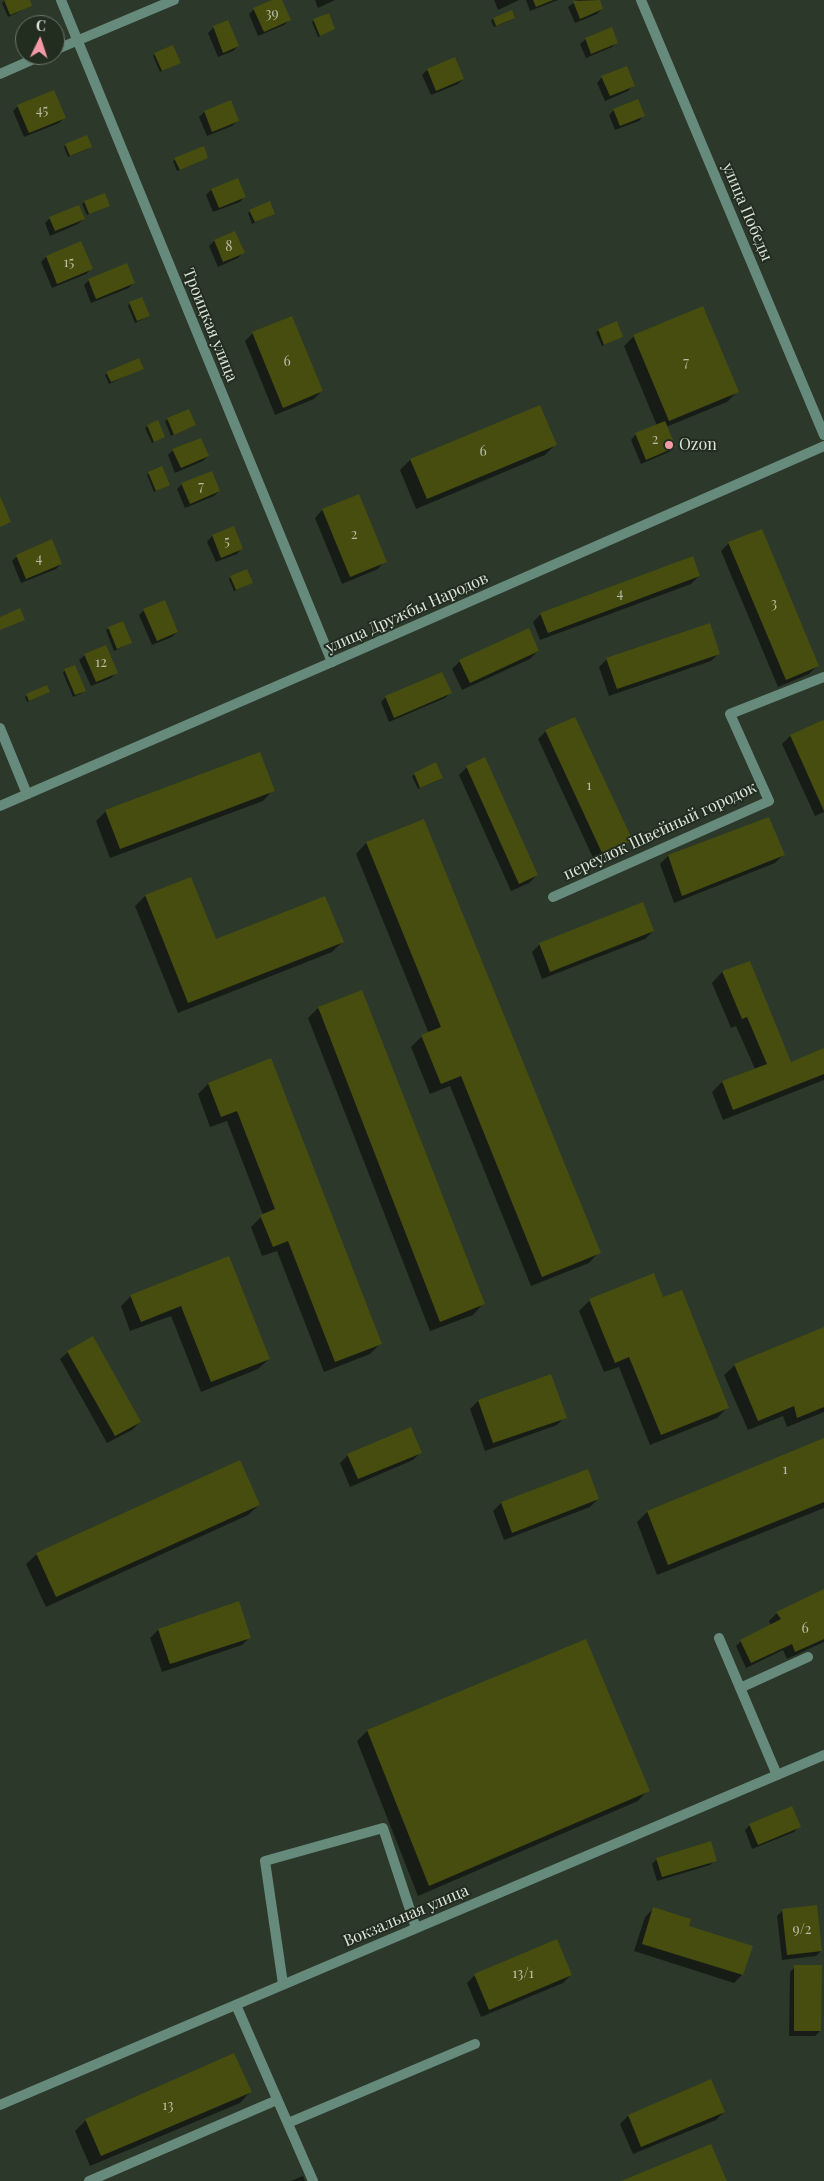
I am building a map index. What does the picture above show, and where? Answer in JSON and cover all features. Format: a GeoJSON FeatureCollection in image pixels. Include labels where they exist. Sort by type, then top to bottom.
{"type":"FeatureCollection","features":[{"type":"Feature","properties":{"kind":"street","name":"Троицкая улица"},"geometry":{"type":"LineString","coordinates":[[61,0],[332,662]]}},
{"type":"Feature","properties":{"kind":"street"},"geometry":{"type":"LineString","coordinates":[[65,45],[174,0]]}},
{"type":"Feature","properties":{"kind":"street","name":"улица Победы"},"geometry":{"type":"LineString","coordinates":[[641,0],[824,435]]}},
{"type":"Feature","properties":{"kind":"street"},"geometry":{"type":"LineString","coordinates":[[0,74],[20,65]]}},
{"type":"Feature","properties":{"kind":"street","name":"улица Дружбы Народов"},"geometry":{"type":"LineString","coordinates":[[0,806],[824,446]]}},
{"type":"Feature","properties":{"kind":"street","name":"переулок Швейный городок"},"geometry":{"type":"LineString","coordinates":[[553,897],[769,801],[730,714],[824,677]]}},
{"type":"Feature","properties":{"kind":"street"},"geometry":{"type":"LineString","coordinates":[[0,728],[27,794]]}},
{"type":"Feature","properties":{"kind":"street"},"geometry":{"type":"LineString","coordinates":[[720,1638],[777,1775]]}},
{"type":"Feature","properties":{"kind":"street"},"geometry":{"type":"LineString","coordinates":[[740,1688],[808,1657]]}},
{"type":"Feature","properties":{"kind":"street","name":"Вокзальная улица"},"geometry":{"type":"LineString","coordinates":[[0,2105],[824,1755]]}},
{"type":"Feature","properties":{"kind":"street"},"geometry":{"type":"LineString","coordinates":[[283,1984],[265,1860],[384,1828],[416,1928]]}},
{"type":"Feature","properties":{"kind":"street"},"geometry":{"type":"LineString","coordinates":[[236,2005],[313,2181]]}},
{"type":"Feature","properties":{"kind":"street"},"geometry":{"type":"LineString","coordinates":[[288,2123],[475,2044]]}},
{"type":"Feature","properties":{"kind":"street"},"geometry":{"type":"LineString","coordinates":[[89,2181],[277,2100]]}},
{"type":"Feature","properties":{"kind":"building"},"geometry":{"type":"Polygon","coordinates":[[[4,0],[30,0],[32,6],[10,15],[4,0]]]}},
{"type":"Feature","properties":{"kind":"building"},"geometry":{"type":"Polygon","coordinates":[[[272,0],[282,0],[291,20],[264,32],[253,8],[272,0]]]}},
{"type":"Feature","properties":{"kind":"building"},"geometry":{"type":"Polygon","coordinates":[[[533,0],[553,0],[536,7],[533,0]]]}},
{"type":"Feature","properties":{"kind":"building"},"geometry":{"type":"Polygon","coordinates":[[[600,0],[603,9],[580,19],[573,1],[600,0]]]}},
{"type":"Feature","properties":{"kind":"building"},"geometry":{"type":"Polygon","coordinates":[[[512,10],[515,18],[496,26],[493,18],[512,10]]]}},
{"type":"Feature","properties":{"kind":"building"},"geometry":{"type":"Polygon","coordinates":[[[329,13],[335,29],[320,36],[313,19],[329,13]]]}},
{"type":"Feature","properties":{"kind":"building"},"geometry":{"type":"Polygon","coordinates":[[[228,20],[239,46],[223,53],[213,26],[228,20]]]}},
{"type":"Feature","properties":{"kind":"building"},"geometry":{"type":"Polygon","coordinates":[[[612,27],[618,43],[591,54],[585,38],[612,27]]]}},
{"type":"Feature","properties":{"kind":"building"},"geometry":{"type":"Polygon","coordinates":[[[173,45],[181,63],[162,71],[154,53],[173,45]]]}},
{"type":"Feature","properties":{"kind":"building"},"geometry":{"type":"Polygon","coordinates":[[[455,57],[464,79],[436,91],[427,69],[455,57]]]}},
{"type":"Feature","properties":{"kind":"building"},"geometry":{"type":"Polygon","coordinates":[[[627,66],[635,86],[610,96],[601,76],[627,66]]]}},
{"type":"Feature","properties":{"kind":"building"},"geometry":{"type":"Polygon","coordinates":[[[54,90],[66,118],[29,133],[17,105],[54,90]]]}},
{"type":"Feature","properties":{"kind":"building"},"geometry":{"type":"Polygon","coordinates":[[[638,99],[645,116],[620,126],[613,109],[638,99]]]}},
{"type":"Feature","properties":{"kind":"building"},"geometry":{"type":"Polygon","coordinates":[[[231,100],[239,121],[212,132],[204,111],[231,100]]]}},
{"type":"Feature","properties":{"kind":"building"},"geometry":{"type":"Polygon","coordinates":[[[87,135],[92,147],[70,156],[65,144],[87,135]]]}},
{"type":"Feature","properties":{"kind":"building"},"geometry":{"type":"Polygon","coordinates":[[[204,146],[208,158],[180,170],[174,158],[204,146]]]}},
{"type":"Feature","properties":{"kind":"building"},"geometry":{"type":"Polygon","coordinates":[[[238,178],[246,197],[219,208],[211,189],[238,178]]]}},
{"type":"Feature","properties":{"kind":"building"},"geometry":{"type":"Polygon","coordinates":[[[105,193],[110,206],[89,214],[84,201],[105,193]]]}},
{"type":"Feature","properties":{"kind":"building"},"geometry":{"type":"Polygon","coordinates":[[[270,201],[275,214],[255,222],[249,210],[270,201]]]}},
{"type":"Feature","properties":{"kind":"building"},"geometry":{"type":"Polygon","coordinates":[[[79,205],[85,219],[55,231],[49,217],[79,205]]]}},
{"type":"Feature","properties":{"kind":"building"},"geometry":{"type":"Polygon","coordinates":[[[235,231],[245,253],[223,262],[214,240],[235,231]]]}},
{"type":"Feature","properties":{"kind":"building"},"geometry":{"type":"Polygon","coordinates":[[[81,241],[93,269],[57,284],[46,256],[81,241]]]}},
{"type":"Feature","properties":{"kind":"building"},"geometry":{"type":"Polygon","coordinates":[[[127,263],[135,283],[96,299],[88,279],[127,263]]]}},
{"type":"Feature","properties":{"kind":"building"},"geometry":{"type":"Polygon","coordinates":[[[142,297],[150,316],[137,321],[129,302],[142,297]]]}},
{"type":"Feature","properties":{"kind":"building"},"geometry":{"type":"Polygon","coordinates":[[[703,306],[739,392],[669,421],[633,335],[703,306]]]}},
{"type":"Feature","properties":{"kind":"building"},"geometry":{"type":"Polygon","coordinates":[[[292,316],[323,391],[283,408],[252,332],[292,316]]]}},
{"type":"Feature","properties":{"kind":"building"},"geometry":{"type":"Polygon","coordinates":[[[617,321],[623,337],[604,345],[598,329],[617,321]]]}},
{"type":"Feature","properties":{"kind":"building"},"geometry":{"type":"Polygon","coordinates":[[[139,358],[144,369],[111,382],[106,372],[139,358]]]}},
{"type":"Feature","properties":{"kind":"building"},"geometry":{"type":"Polygon","coordinates":[[[540,405],[557,445],[427,499],[410,459],[540,405]]]}},
{"type":"Feature","properties":{"kind":"building"},"geometry":{"type":"Polygon","coordinates":[[[189,409],[196,425],[174,435],[167,418],[189,409]]]}},
{"type":"Feature","properties":{"kind":"building"},"geometry":{"type":"Polygon","coordinates":[[[158,420],[165,437],[154,442],[147,425],[158,420]]]}},
{"type":"Feature","properties":{"kind":"building"},"geometry":{"type":"Polygon","coordinates":[[[665,421],[676,447],[646,460],[635,433],[665,421]]]}},
{"type":"Feature","properties":{"kind":"building"},"geometry":{"type":"Polygon","coordinates":[[[201,438],[209,456],[181,468],[172,449],[201,438]]]}},
{"type":"Feature","properties":{"kind":"building"},"geometry":{"type":"Polygon","coordinates":[[[162,466],[170,485],[156,491],[148,472],[162,466]]]}},
{"type":"Feature","properties":{"kind":"building"},"geometry":{"type":"Polygon","coordinates":[[[212,471],[220,491],[190,504],[181,483],[212,471]]]}},
{"type":"Feature","properties":{"kind":"building"},"geometry":{"type":"Polygon","coordinates":[[[359,494],[387,562],[350,577],[322,509],[359,494]]]}},
{"type":"Feature","properties":{"kind":"building"},"geometry":{"type":"Polygon","coordinates":[[[0,496],[11,522],[0,527],[0,496]]]}},
{"type":"Feature","properties":{"kind":"building"},"geometry":{"type":"Polygon","coordinates":[[[234,526],[243,549],[221,558],[212,535],[234,526]]]}},
{"type":"Feature","properties":{"kind":"building"},"geometry":{"type":"Polygon","coordinates":[[[762,529],[819,666],[786,680],[728,542],[762,529]]]}},
{"type":"Feature","properties":{"kind":"building"},"geometry":{"type":"Polygon","coordinates":[[[52,539],[62,564],[26,579],[16,555],[52,539]]]}},
{"type":"Feature","properties":{"kind":"building"},"geometry":{"type":"Polygon","coordinates":[[[693,556],[700,576],[548,633],[540,613],[693,556]]]}},
{"type":"Feature","properties":{"kind":"building"},"geometry":{"type":"Polygon","coordinates":[[[247,569],[253,583],[236,590],[230,576],[247,569]]]}},
{"type":"Feature","properties":{"kind":"building"},"geometry":{"type":"Polygon","coordinates":[[[165,600],[178,632],[157,641],[143,609],[165,600]]]}},
{"type":"Feature","properties":{"kind":"building"},"geometry":{"type":"Polygon","coordinates":[[[20,608],[25,620],[0,630],[0,617],[20,608]]]}},
{"type":"Feature","properties":{"kind":"building"},"geometry":{"type":"Polygon","coordinates":[[[123,621],[132,643],[117,649],[108,627],[123,621]]]}},
{"type":"Feature","properties":{"kind":"building"},"geometry":{"type":"Polygon","coordinates":[[[710,623],[720,654],[617,689],[606,658],[710,623]]]}},
{"type":"Feature","properties":{"kind":"building"},"geometry":{"type":"Polygon","coordinates":[[[529,628],[539,651],[470,683],[459,660],[529,628]]]}},
{"type":"Feature","properties":{"kind":"building"},"geometry":{"type":"Polygon","coordinates":[[[106,645],[118,673],[96,682],[84,654],[106,645]]]}},
{"type":"Feature","properties":{"kind":"building"},"geometry":{"type":"Polygon","coordinates":[[[75,665],[86,691],[75,695],[64,669],[75,665]]]}},
{"type":"Feature","properties":{"kind":"building"},"geometry":{"type":"Polygon","coordinates":[[[442,672],[452,693],[394,718],[385,696],[442,672]]]}},
{"type":"Feature","properties":{"kind":"building"},"geometry":{"type":"Polygon","coordinates":[[[47,685],[50,692],[29,701],[26,694],[47,685]]]}},
{"type":"Feature","properties":{"kind":"building"},"geometry":{"type":"Polygon","coordinates":[[[575,717],[633,841],[603,855],[545,730],[575,717]]]}},
{"type":"Feature","properties":{"kind":"building"},"geometry":{"type":"Polygon","coordinates":[[[824,721],[824,811],[790,735],[824,721]]]}},
{"type":"Feature","properties":{"kind":"building"},"geometry":{"type":"Polygon","coordinates":[[[260,752],[275,791],[120,849],[105,810],[260,752]]]}},
{"type":"Feature","properties":{"kind":"building"},"geometry":{"type":"Polygon","coordinates":[[[485,757],[538,875],[519,884],[466,766],[485,757]]]}},
{"type":"Feature","properties":{"kind":"building"},"geometry":{"type":"Polygon","coordinates":[[[436,762],[443,778],[420,788],[414,773],[436,762]]]}},
{"type":"Feature","properties":{"kind":"building"},"geometry":{"type":"Polygon","coordinates":[[[769,817],[785,855],[682,896],[668,855],[769,817]]]}},
{"type":"Feature","properties":{"kind":"building"},"geometry":{"type":"Polygon","coordinates":[[[424,819],[601,1253],[542,1277],[461,1076],[441,1084],[421,1035],[441,1027],[366,842],[424,819]]]}},
{"type":"Feature","properties":{"kind":"building"},"geometry":{"type":"Polygon","coordinates":[[[191,877],[216,939],[325,896],[344,942],[188,1003],[145,895],[191,877]]]}},
{"type":"Feature","properties":{"kind":"building"},"geometry":{"type":"Polygon","coordinates":[[[643,902],[654,931],[550,972],[539,943],[643,902]]]}},
{"type":"Feature","properties":{"kind":"building"},"geometry":{"type":"Polygon","coordinates":[[[750,961],[791,1062],[824,1048],[824,1074],[733,1110],[722,1081],[767,1064],[747,1017],[742,1019],[722,971],[750,961]]]}},
{"type":"Feature","properties":{"kind":"building"},"geometry":{"type":"Polygon","coordinates":[[[362,990],[485,1304],[440,1322],[318,1007],[362,990]]]}},
{"type":"Feature","properties":{"kind":"building"},"geometry":{"type":"Polygon","coordinates":[[[271,1058],[382,1344],[335,1362],[288,1241],[273,1247],[260,1215],[275,1209],[237,1111],[221,1117],[208,1083],[271,1058]]]}},
{"type":"Feature","properties":{"kind":"building"},"geometry":{"type":"Polygon","coordinates":[[[229,1256],[270,1359],[211,1382],[181,1306],[141,1322],[130,1295],[229,1256]]]}},
{"type":"Feature","properties":{"kind":"building"},"geometry":{"type":"Polygon","coordinates":[[[654,1273],[663,1297],[682,1290],[729,1408],[661,1435],[629,1357],[615,1363],[589,1299],[654,1273]]]}},
{"type":"Feature","properties":{"kind":"building"},"geometry":{"type":"Polygon","coordinates":[[[824,1327],[824,1407],[797,1418],[794,1406],[758,1421],[734,1364],[824,1327]]]}},
{"type":"Feature","properties":{"kind":"building"},"geometry":{"type":"Polygon","coordinates":[[[93,1336],[141,1422],[115,1436],[67,1351],[93,1336]]]}},
{"type":"Feature","properties":{"kind":"building"},"geometry":{"type":"Polygon","coordinates":[[[551,1374],[567,1418],[493,1443],[478,1400],[551,1374]]]}},
{"type":"Feature","properties":{"kind":"building"},"geometry":{"type":"Polygon","coordinates":[[[411,1427],[422,1453],[358,1479],[347,1454],[411,1427]]]}},
{"type":"Feature","properties":{"kind":"building"},"geometry":{"type":"Polygon","coordinates":[[[824,1438],[824,1502],[668,1565],[647,1511],[824,1438]]]}},
{"type":"Feature","properties":{"kind":"building"},"geometry":{"type":"Polygon","coordinates":[[[240,1460],[260,1505],[56,1597],[36,1553],[240,1460]]]}},
{"type":"Feature","properties":{"kind":"building"},"geometry":{"type":"Polygon","coordinates":[[[588,1469],[599,1499],[512,1533],[501,1502],[588,1469]]]}},
{"type":"Feature","properties":{"kind":"building"},"geometry":{"type":"Polygon","coordinates":[[[824,1589],[824,1639],[795,1652],[792,1644],[751,1663],[740,1640],[781,1619],[776,1612],[824,1589]]]}},
{"type":"Feature","properties":{"kind":"building"},"geometry":{"type":"Polygon","coordinates":[[[239,1601],[251,1638],[170,1664],[158,1629],[239,1601]]]}},
{"type":"Feature","properties":{"kind":"building"},"geometry":{"type":"Polygon","coordinates":[[[586,1639],[650,1791],[429,1886],[367,1730],[586,1639]]]}},
{"type":"Feature","properties":{"kind":"building"},"geometry":{"type":"Polygon","coordinates":[[[792,1806],[801,1827],[758,1845],[749,1824],[792,1806]]]}},
{"type":"Feature","properties":{"kind":"building"},"geometry":{"type":"Polygon","coordinates":[[[711,1841],[717,1861],[662,1877],[656,1858],[711,1841]]]}},
{"type":"Feature","properties":{"kind":"building"},"geometry":{"type":"Polygon","coordinates":[[[817,1905],[822,1951],[787,1955],[782,1909],[817,1905]]]}},
{"type":"Feature","properties":{"kind":"building"},"geometry":{"type":"Polygon","coordinates":[[[653,1907],[691,1919],[689,1926],[753,1946],[743,1975],[642,1944],[653,1907]]]}},
{"type":"Feature","properties":{"kind":"building"},"geometry":{"type":"Polygon","coordinates":[[[557,1939],[572,1975],[489,2010],[474,1974],[557,1939]]]}},
{"type":"Feature","properties":{"kind":"building"},"geometry":{"type":"Polygon","coordinates":[[[794,1965],[822,1965],[821,2031],[794,2031],[794,1965]]]}},
{"type":"Feature","properties":{"kind":"building"},"geometry":{"type":"Polygon","coordinates":[[[234,2053],[252,2092],[101,2156],[85,2119],[234,2053]]]}},
{"type":"Feature","properties":{"kind":"building"},"geometry":{"type":"Polygon","coordinates":[[[711,2079],[725,2112],[641,2147],[628,2115],[711,2079]]]}},
{"type":"Feature","properties":{"kind":"building"},"geometry":{"type":"Polygon","coordinates":[[[711,2144],[727,2181],[621,2181],[711,2144]]]}},
{"type":"Feature","properties":{"kind":"place","name":"Ozon"},"geometry":{"type":"Point","coordinates":[669,445]}}]}
